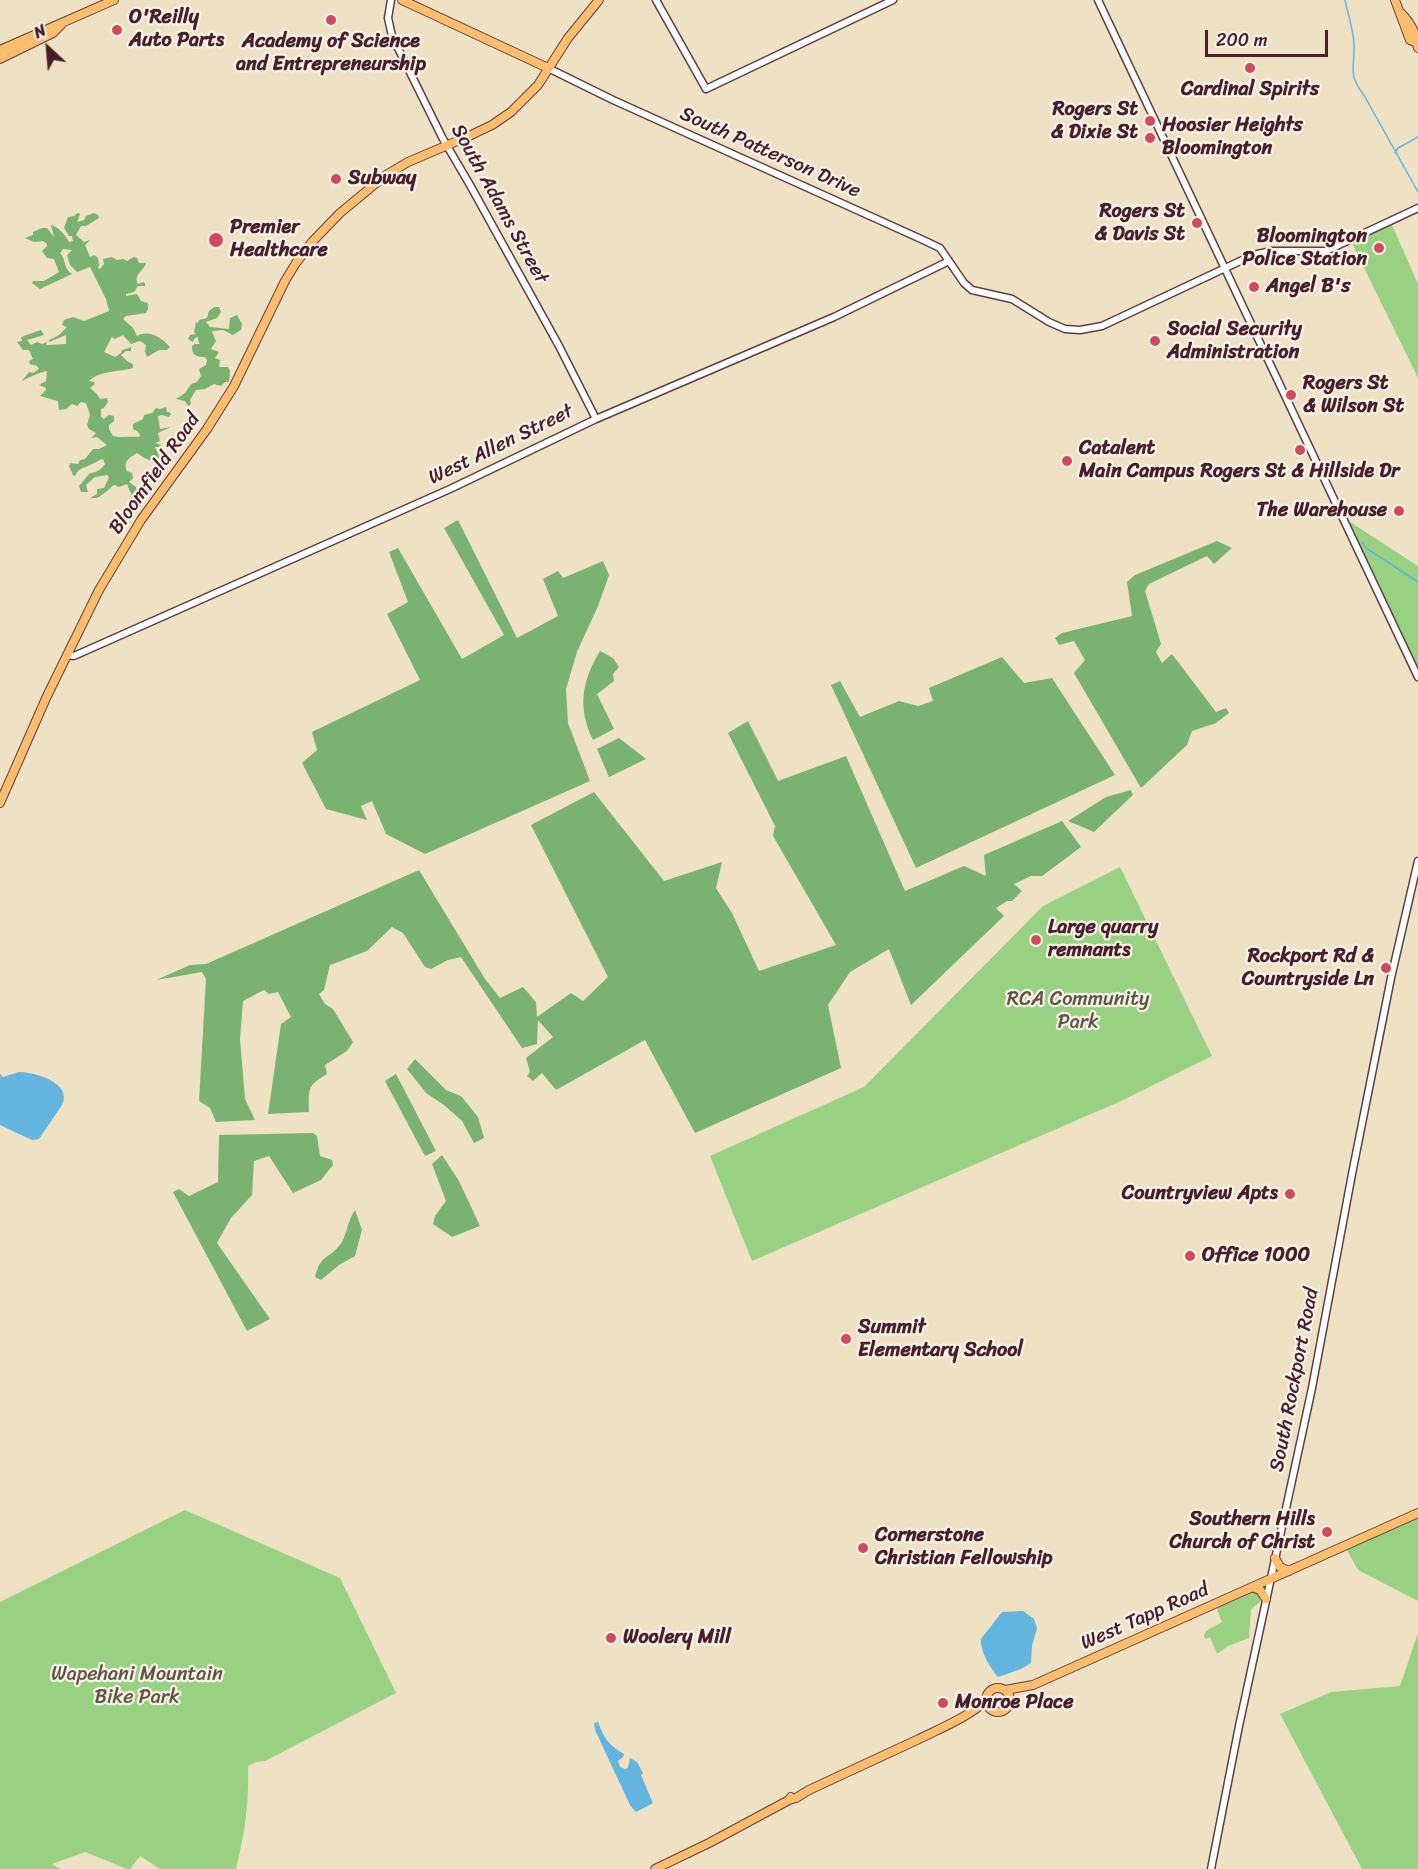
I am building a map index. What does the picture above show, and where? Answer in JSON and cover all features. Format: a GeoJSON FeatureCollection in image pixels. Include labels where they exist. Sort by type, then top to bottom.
{"type":"FeatureCollection","features":[{"type":"Feature","properties":{"kind":"main road"},"geometry":{"type":"LineString","coordinates":[[0,50],[114,0]]}},
{"type":"Feature","properties":{"kind":"main road","name":"South Patterson Drive"},"geometry":{"type":"LineString","coordinates":[[402,0],[548,68]]}},
{"type":"Feature","properties":{"kind":"main road","name":"Bloomfield Road"},"geometry":{"type":"LineString","coordinates":[[0,803],[99,590],[158,496],[207,429],[234,386],[296,263],[312,242],[340,213],[372,189],[374,184],[386,175],[485,128],[507,115],[538,85],[580,21],[599,0]]}},
{"type":"Feature","properties":{"kind":"main road"},"geometry":{"type":"LineString","coordinates":[[1395,0],[1410,40],[1417,45]]}},
{"type":"Feature","properties":{"kind":"main road"},"geometry":{"type":"LineString","coordinates":[[0,58],[53,33],[61,25]]}},
{"type":"Feature","properties":{"kind":"main road","name":"West Tapp Road"},"geometry":{"type":"LineString","coordinates":[[961,1718],[981,1712],[1004,1711],[1014,1697],[1033,1685],[1418,1514]]}},
{"type":"Feature","properties":{"kind":"main road"},"geometry":{"type":"LineString","coordinates":[[1275,1558],[1280,1567],[1289,1571]]}},
{"type":"Feature","properties":{"kind":"main road"},"geometry":{"type":"LineString","coordinates":[[1252,1587],[1260,1590],[1266,1599]]}},
{"type":"Feature","properties":{"kind":"main road","name":"West Tapp Road"},"geometry":{"type":"LineString","coordinates":[[655,1869],[805,1790],[961,1718],[987,1700],[993,1690],[1033,1685]]}},
{"type":"Feature","properties":{"kind":"main road"},"geometry":{"type":"LineString","coordinates":[[1005,1690],[1010,1702]]}},
{"type":"Feature","properties":{"kind":"main road"},"geometry":{"type":"LineString","coordinates":[[987,1700],[992,1711]]}},
{"type":"Feature","properties":{"kind":"street","name":"South Adams Street"},"geometry":{"type":"LineString","coordinates":[[391,0],[388,18],[392,36],[447,146],[559,346],[596,418]]}},
{"type":"Feature","properties":{"kind":"street"},"geometry":{"type":"LineString","coordinates":[[656,0],[706,89],[893,0]]}},
{"type":"Feature","properties":{"kind":"street"},"geometry":{"type":"LineString","coordinates":[[1098,0],[1418,677]]}},
{"type":"Feature","properties":{"kind":"street","name":"South Patterson Drive"},"geometry":{"type":"LineString","coordinates":[[548,68],[613,100],[921,238],[940,248],[964,284],[972,290],[1012,299],[1065,329],[1089,330],[1264,252],[1319,252],[1353,239],[1418,208]]}},
{"type":"Feature","properties":{"kind":"street","name":"West Allen Street"},"geometry":{"type":"LineString","coordinates":[[67,655],[74,656],[377,522],[596,418],[837,316],[950,261]]}},
{"type":"Feature","properties":{"kind":"street","name":"South Rockport Road"},"geometry":{"type":"LineString","coordinates":[[1212,1869],[1239,1726],[1312,1388],[1391,978],[1418,861]]}},
{"type":"Feature","properties":{"kind":"green space"},"geometry":{"type":"Polygon","coordinates":[[[94,213],[98,215],[99,218],[86,226],[81,226],[76,235],[84,242],[90,240],[85,245],[90,257],[94,255],[98,258],[98,268],[100,269],[104,264],[103,259],[112,257],[127,261],[134,257],[139,263],[146,263],[137,278],[138,284],[143,282],[145,286],[138,286],[134,292],[126,296],[137,294],[141,301],[148,303],[148,309],[146,313],[126,316],[123,319],[133,328],[137,336],[151,334],[163,340],[170,347],[147,357],[146,345],[140,341],[131,344],[123,335],[115,339],[112,337],[104,352],[115,357],[122,350],[131,347],[131,351],[126,351],[121,355],[133,364],[133,368],[104,373],[89,381],[94,382],[95,384],[90,388],[100,399],[107,398],[108,402],[101,409],[101,417],[104,419],[109,415],[114,416],[114,421],[109,425],[113,436],[139,437],[137,431],[133,429],[133,424],[143,419],[144,415],[152,413],[156,408],[166,407],[167,412],[171,414],[169,417],[158,416],[160,429],[171,427],[158,433],[160,441],[155,443],[161,445],[155,447],[160,458],[151,460],[137,453],[126,462],[127,471],[132,473],[133,478],[129,482],[136,487],[138,499],[141,502],[141,506],[137,508],[127,484],[119,487],[114,485],[97,498],[90,498],[97,494],[97,489],[104,488],[109,477],[107,475],[95,477],[86,485],[88,492],[81,492],[79,486],[90,473],[99,470],[105,464],[103,459],[100,460],[80,470],[75,476],[69,466],[70,463],[78,464],[93,449],[107,445],[97,437],[91,438],[96,433],[87,425],[90,415],[86,403],[81,402],[77,406],[72,404],[66,409],[59,410],[58,401],[40,396],[46,390],[39,385],[46,381],[47,371],[22,381],[29,372],[33,373],[39,369],[30,364],[29,361],[33,359],[29,350],[23,350],[17,342],[22,341],[21,337],[41,330],[44,335],[27,340],[31,345],[37,342],[42,344],[47,342],[46,345],[66,344],[66,335],[49,342],[67,327],[62,325],[64,320],[73,317],[84,321],[109,311],[106,299],[90,267],[77,272],[70,265],[67,255],[72,250],[63,249],[60,253],[72,274],[40,289],[32,283],[33,281],[44,281],[59,272],[54,259],[47,258],[42,251],[47,244],[43,241],[34,242],[25,238],[42,228],[47,228],[54,237],[51,225],[59,230],[69,242],[73,241],[72,236],[69,236],[64,228],[68,217],[80,214],[77,222],[94,213]]]}},
{"type":"Feature","properties":{"kind":"green space"},"geometry":{"type":"Polygon","coordinates":[[[1392,225],[1418,284],[1418,378],[1352,243],[1392,225]]]}},
{"type":"Feature","properties":{"kind":"green space"},"geometry":{"type":"Polygon","coordinates":[[[214,307],[219,307],[221,312],[217,318],[206,322],[210,327],[229,329],[230,318],[237,315],[242,324],[241,330],[233,335],[223,330],[212,331],[216,341],[211,349],[219,352],[215,358],[220,360],[219,367],[228,367],[229,382],[221,386],[214,384],[205,389],[196,390],[188,406],[185,401],[176,399],[185,393],[191,384],[197,382],[201,376],[199,369],[206,365],[207,360],[193,352],[192,346],[200,344],[198,337],[193,342],[188,339],[190,335],[196,334],[194,332],[196,322],[207,318],[209,311],[214,307]]]}},
{"type":"Feature","properties":{"kind":"green space"},"geometry":{"type":"Polygon","coordinates":[[[458,520],[517,638],[558,616],[543,579],[558,571],[563,578],[603,561],[609,575],[577,652],[566,689],[568,723],[590,781],[425,854],[386,834],[372,801],[361,806],[367,820],[326,809],[302,763],[317,750],[312,732],[420,680],[387,614],[408,602],[389,552],[398,548],[462,659],[504,635],[444,528],[458,520]]]}},
{"type":"Feature","properties":{"kind":"green space"},"geometry":{"type":"Polygon","coordinates":[[[1347,520],[1418,566],[1418,669],[1347,520]]]}},
{"type":"Feature","properties":{"kind":"green space"},"geometry":{"type":"Polygon","coordinates":[[[1217,541],[1232,548],[1214,564],[1207,556],[1149,584],[1145,591],[1161,644],[1156,652],[1162,663],[1172,654],[1216,712],[1226,708],[1229,713],[1216,723],[1192,731],[1187,745],[1141,788],[1074,673],[1085,660],[1074,641],[1059,645],[1055,638],[1062,633],[1132,616],[1127,582],[1135,575],[1217,541]]]}},
{"type":"Feature","properties":{"kind":"green space"},"geometry":{"type":"Polygon","coordinates":[[[600,651],[613,658],[619,667],[613,674],[614,681],[597,694],[614,729],[593,740],[583,705],[589,673],[600,651]]]}},
{"type":"Feature","properties":{"kind":"green space"},"geometry":{"type":"Polygon","coordinates":[[[1002,657],[1024,683],[1052,678],[1115,775],[916,868],[831,685],[840,681],[860,717],[899,701],[918,706],[933,701],[929,688],[1002,657]]]}},
{"type":"Feature","properties":{"kind":"green space"},"geometry":{"type":"Polygon","coordinates":[[[748,721],[778,781],[846,756],[905,891],[964,866],[986,876],[984,855],[1062,821],[1081,847],[1042,876],[1031,876],[1014,884],[1022,891],[1012,901],[1007,901],[996,908],[1004,916],[911,1005],[889,949],[850,972],[828,1005],[841,1068],[695,1133],[645,1040],[556,1090],[542,1073],[533,1081],[527,1076],[530,1072],[526,1058],[553,1037],[538,1020],[537,1044],[522,1048],[461,957],[448,960],[431,969],[425,967],[403,933],[392,927],[367,951],[330,965],[324,990],[319,994],[325,1004],[333,1009],[353,1042],[347,1051],[325,1065],[327,1074],[312,1085],[309,1093],[309,1112],[268,1114],[281,1024],[291,1017],[278,992],[269,994],[264,990],[243,1001],[240,1039],[245,1099],[255,1120],[216,1122],[210,1108],[199,1101],[206,979],[202,972],[156,980],[190,965],[206,964],[419,870],[485,979],[500,998],[523,987],[536,1002],[537,1017],[571,993],[583,1001],[608,977],[531,825],[594,792],[664,881],[722,862],[716,888],[732,913],[759,971],[836,945],[773,836],[775,826],[728,733],[748,721]]]}},
{"type":"Feature","properties":{"kind":"green space"},"geometry":{"type":"Polygon","coordinates":[[[619,738],[646,759],[609,777],[597,749],[619,738]]]}},
{"type":"Feature","properties":{"kind":"green space"},"geometry":{"type":"Polygon","coordinates":[[[1131,790],[1133,795],[1094,832],[1068,821],[1106,797],[1131,790]]]}},
{"type":"Feature","properties":{"kind":"green space","name":"RCA Community Park"},"geometry":{"type":"Polygon","coordinates":[[[1120,867],[1212,1056],[1121,1101],[752,1261],[710,1156],[864,1087],[1043,906],[1120,867]]]}},
{"type":"Feature","properties":{"kind":"green space"},"geometry":{"type":"Polygon","coordinates":[[[415,1059],[446,1090],[461,1096],[478,1117],[484,1138],[474,1143],[462,1121],[426,1093],[407,1069],[415,1059]]]}},
{"type":"Feature","properties":{"kind":"green space"},"geometry":{"type":"Polygon","coordinates":[[[396,1074],[436,1151],[425,1156],[385,1081],[396,1074]]]}},
{"type":"Feature","properties":{"kind":"green space"},"geometry":{"type":"Polygon","coordinates":[[[313,1133],[317,1136],[320,1156],[332,1160],[333,1165],[321,1180],[293,1193],[269,1156],[254,1161],[252,1195],[231,1218],[217,1243],[270,1319],[247,1331],[173,1192],[179,1189],[189,1196],[218,1182],[219,1135],[313,1133]]]}},
{"type":"Feature","properties":{"kind":"green space"},"geometry":{"type":"Polygon","coordinates":[[[442,1155],[459,1181],[480,1226],[452,1237],[433,1224],[435,1216],[446,1201],[432,1164],[442,1155]]]}},
{"type":"Feature","properties":{"kind":"green space"},"geometry":{"type":"Polygon","coordinates":[[[355,1210],[362,1230],[355,1256],[339,1265],[321,1280],[315,1277],[322,1261],[342,1242],[355,1210]]]}},
{"type":"Feature","properties":{"kind":"green space","name":"Wapehani Mountain Bike Park"},"geometry":{"type":"Polygon","coordinates":[[[185,1510],[340,1578],[396,1693],[265,1761],[248,1766],[246,1818],[236,1869],[160,1869],[140,1856],[130,1869],[127,1869],[85,1852],[52,1864],[60,1869],[0,1869],[0,1602],[185,1510]]]}},
{"type":"Feature","properties":{"kind":"green space"},"geometry":{"type":"Polygon","coordinates":[[[1418,1517],[1418,1601],[1358,1570],[1346,1548],[1418,1517]]]}},
{"type":"Feature","properties":{"kind":"green space"},"geometry":{"type":"Polygon","coordinates":[[[1253,1591],[1261,1595],[1260,1602],[1251,1609],[1249,1638],[1228,1646],[1217,1654],[1210,1637],[1205,1639],[1204,1636],[1206,1631],[1222,1622],[1217,1610],[1219,1606],[1253,1591]]]}},
{"type":"Feature","properties":{"kind":"green space"},"geometry":{"type":"Polygon","coordinates":[[[1418,1633],[1418,1869],[1362,1869],[1280,1714],[1331,1692],[1400,1686],[1418,1633]]]}},
{"type":"Feature","properties":{"kind":"water"},"geometry":{"type":"Polygon","coordinates":[[[19,1072],[51,1080],[62,1091],[64,1097],[62,1105],[39,1139],[32,1140],[0,1125],[0,1074],[3,1077],[19,1072]]]}},
{"type":"Feature","properties":{"kind":"water"},"geometry":{"type":"Polygon","coordinates":[[[1023,1611],[1034,1619],[1037,1628],[1032,1646],[1031,1663],[998,1677],[984,1654],[981,1639],[1002,1612],[1023,1611]]]}},
{"type":"Feature","properties":{"kind":"water"},"geometry":{"type":"Polygon","coordinates":[[[598,1722],[608,1741],[624,1754],[618,1761],[620,1767],[628,1768],[630,1758],[637,1762],[653,1803],[636,1812],[630,1805],[595,1730],[594,1723],[598,1722]]]}},
{"type":"Feature","properties":{"kind":"waterway"},"geometry":{"type":"LineString","coordinates":[[1345,0],[1352,27],[1353,71],[1356,82],[1418,192]]}},
{"type":"Feature","properties":{"kind":"waterway"},"geometry":{"type":"LineString","coordinates":[[1395,153],[1398,148],[1418,137]]}},
{"type":"Feature","properties":{"kind":"waterway"},"geometry":{"type":"LineString","coordinates":[[1362,542],[1366,548],[1418,582]]}},
{"type":"Feature","properties":{"kind":"place","name":"Academy of Science and Entrepreneurship"},"geometry":{"type":"Point","coordinates":[331,20]}},
{"type":"Feature","properties":{"kind":"place","name":"O'Reilly Auto Parts"},"geometry":{"type":"Point","coordinates":[117,30]}},
{"type":"Feature","properties":{"kind":"place","name":"Cardinal Spirits"},"geometry":{"type":"Point","coordinates":[1250,68]}},
{"type":"Feature","properties":{"kind":"place","name":"Rogers St & Dixie St"},"geometry":{"type":"Point","coordinates":[1150,121]}},
{"type":"Feature","properties":{"kind":"place","name":"Hoosier Heights Bloomington"},"geometry":{"type":"Point","coordinates":[1150,138]}},
{"type":"Feature","properties":{"kind":"place","name":"Subway"},"geometry":{"type":"Point","coordinates":[336,179]}},
{"type":"Feature","properties":{"kind":"place","name":"Rogers St & Davis St"},"geometry":{"type":"Point","coordinates":[1197,223]}},
{"type":"Feature","properties":{"kind":"place","name":"Premier Healthcare"},"geometry":{"type":"Point","coordinates":[216,240]}},
{"type":"Feature","properties":{"kind":"place","name":"Bloomington Police Station"},"geometry":{"type":"Point","coordinates":[1379,248]}},
{"type":"Feature","properties":{"kind":"place","name":"Angel B's"},"geometry":{"type":"Point","coordinates":[1254,287]}},
{"type":"Feature","properties":{"kind":"place","name":"Social Security Administration"},"geometry":{"type":"Point","coordinates":[1155,341]}},
{"type":"Feature","properties":{"kind":"place","name":"Rogers St & Wilson St"},"geometry":{"type":"Point","coordinates":[1291,395]}},
{"type":"Feature","properties":{"kind":"place","name":"Rogers St & Hillside Dr"},"geometry":{"type":"Point","coordinates":[1300,450]}},
{"type":"Feature","properties":{"kind":"place","name":"Catalent Main Campus"},"geometry":{"type":"Point","coordinates":[1067,461]}},
{"type":"Feature","properties":{"kind":"place","name":"The Warehouse"},"geometry":{"type":"Point","coordinates":[1399,511]}},
{"type":"Feature","properties":{"kind":"place","name":"Large quarry remnants"},"geometry":{"type":"Point","coordinates":[1036,940]}},
{"type":"Feature","properties":{"kind":"place","name":"Rockport Rd & Countryside Ln"},"geometry":{"type":"Point","coordinates":[1386,968]}},
{"type":"Feature","properties":{"kind":"place","name":"Countryview Apts"},"geometry":{"type":"Point","coordinates":[1290,1194]}},
{"type":"Feature","properties":{"kind":"place","name":"Office 1000"},"geometry":{"type":"Point","coordinates":[1190,1256]}},
{"type":"Feature","properties":{"kind":"place","name":"Summit Elementary School"},"geometry":{"type":"Point","coordinates":[846,1339]}},
{"type":"Feature","properties":{"kind":"place","name":"Southern Hills Church of Christ"},"geometry":{"type":"Point","coordinates":[1327,1532]}},
{"type":"Feature","properties":{"kind":"place","name":"Cornerstone Christian Fellowship"},"geometry":{"type":"Point","coordinates":[863,1548]}},
{"type":"Feature","properties":{"kind":"place","name":"Woolery Mill"},"geometry":{"type":"Point","coordinates":[611,1638]}},
{"type":"Feature","properties":{"kind":"place","name":"Monroe Place"},"geometry":{"type":"Point","coordinates":[943,1703]}}]}
